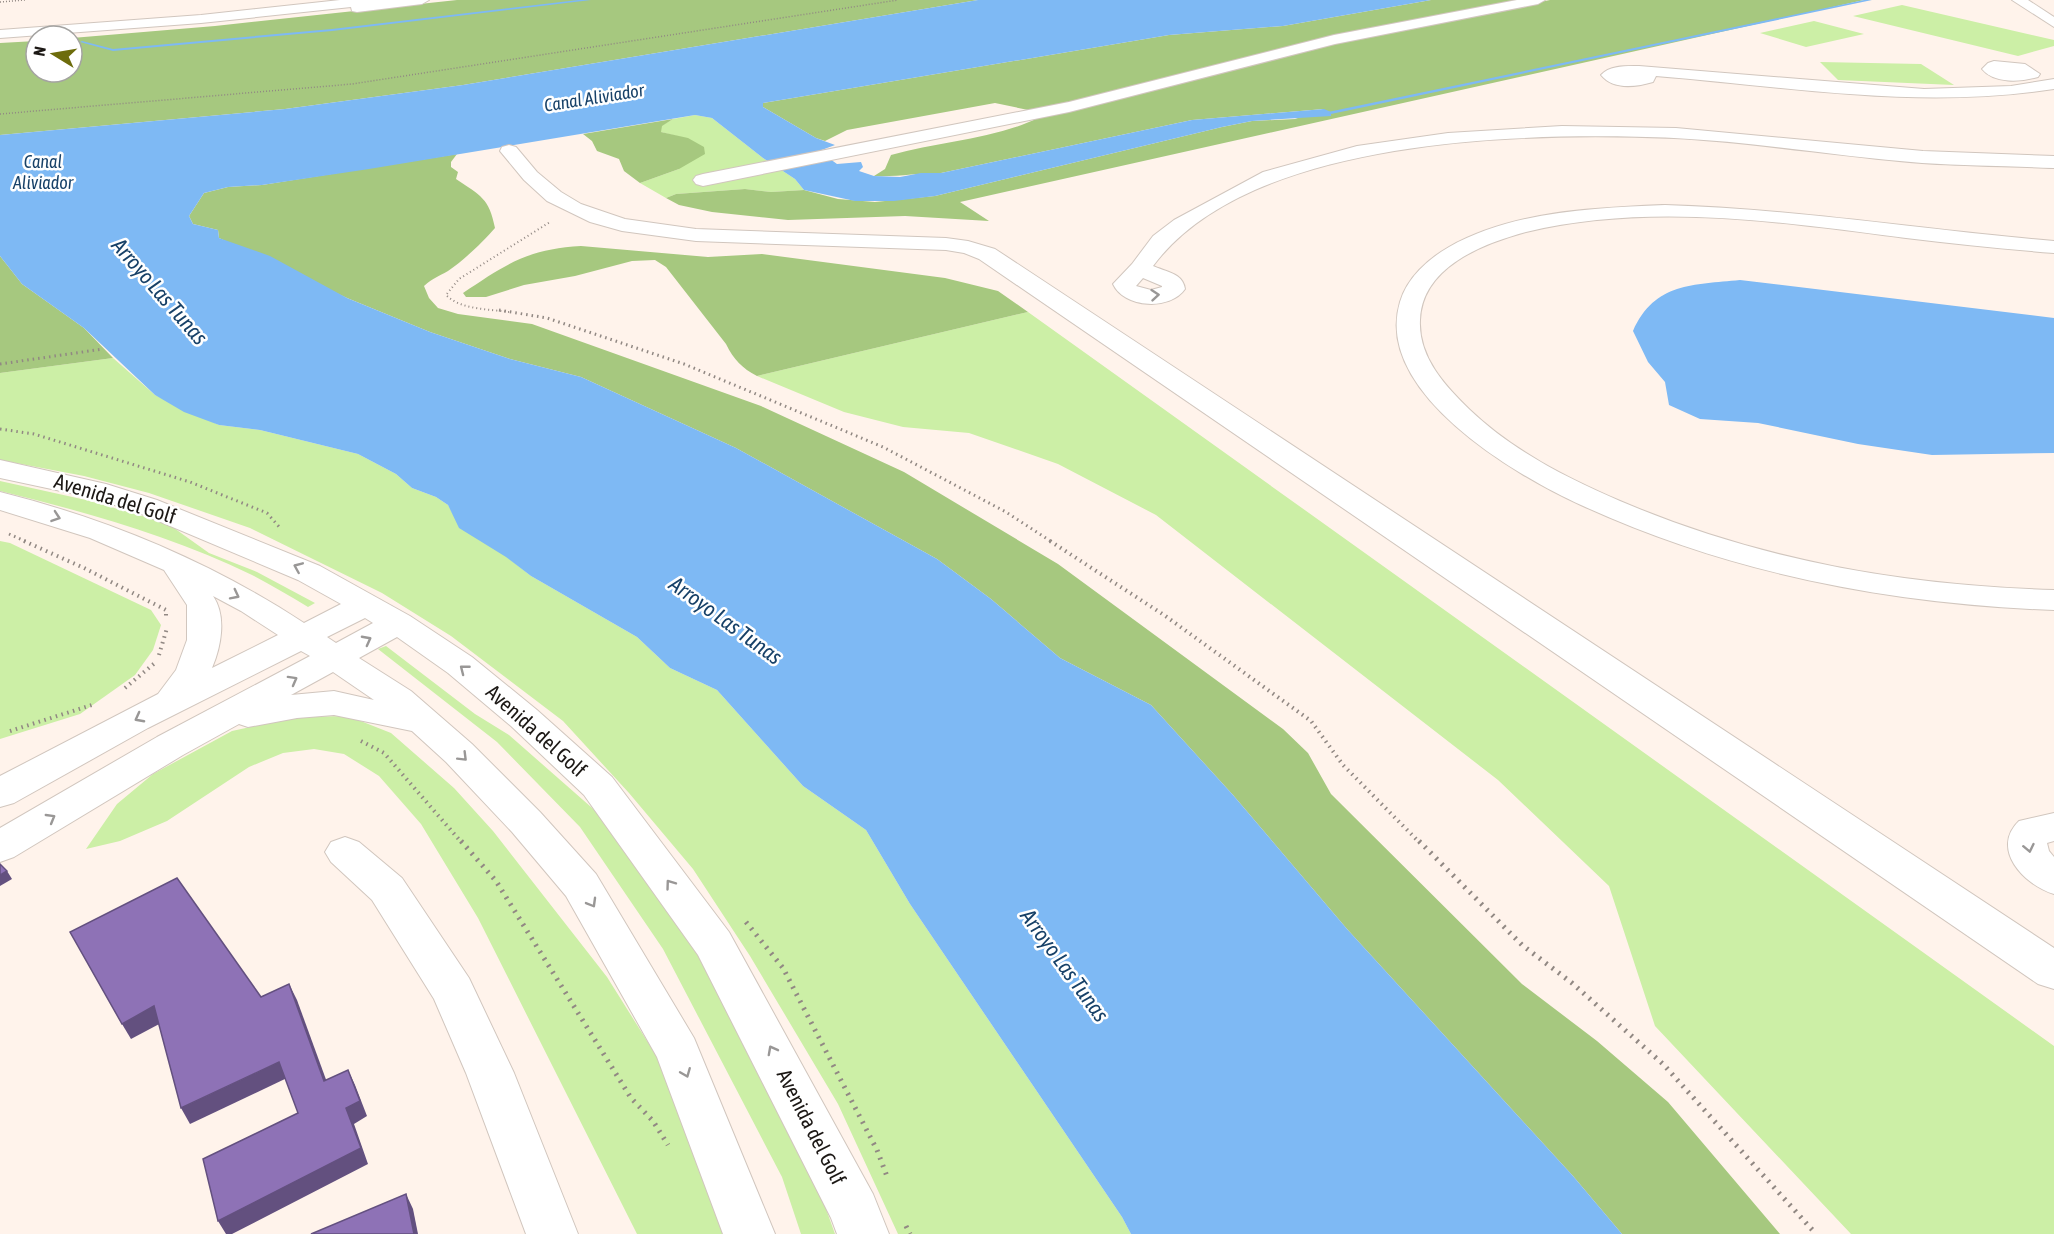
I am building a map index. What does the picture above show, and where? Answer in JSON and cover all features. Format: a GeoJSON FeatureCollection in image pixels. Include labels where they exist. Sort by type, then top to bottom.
{"type":"FeatureCollection","features":[{"type":"Feature","properties":{"kind":"street"},"geometry":{"type":"LineString","coordinates":[[0,34],[201,19],[379,0]]}},
{"type":"Feature","properties":{"kind":"street"},"geometry":{"type":"LineString","coordinates":[[84,33],[246,20],[422,0]]}},
{"type":"Feature","properties":{"kind":"street"},"geometry":{"type":"LineString","coordinates":[[703,180],[1069,107],[1334,40],[1538,0]]}},
{"type":"Feature","properties":{"kind":"street"},"geometry":{"type":"LineString","coordinates":[[2019,0],[2054,23]]}},
{"type":"Feature","properties":{"kind":"street"},"geometry":{"type":"LineString","coordinates":[[0,24],[127,17],[201,19]]}},
{"type":"Feature","properties":{"kind":"street"},"geometry":{"type":"LineString","coordinates":[[0,39],[24,38]]}},
{"type":"Feature","properties":{"kind":"street"},"geometry":{"type":"LineString","coordinates":[[1649,72],[1924,94],[2010,91],[2054,83]]}},
{"type":"Feature","properties":{"kind":"street"},"geometry":{"type":"LineString","coordinates":[[2030,75],[2054,83]]}},
{"type":"Feature","properties":{"kind":"street"},"geometry":{"type":"LineString","coordinates":[[1140,270],[1161,241],[1180,224],[1270,176],[1357,152],[1448,138],[1563,132],[1665,133],[1750,139],[1923,157],[2054,162]]}},
{"type":"Feature","properties":{"kind":"street"},"geometry":{"type":"LineString","coordinates":[[509,151],[535,184],[573,208],[612,223],[647,231],[946,244],[987,254],[2054,971]]}},
{"type":"Feature","properties":{"kind":"street"},"geometry":{"type":"LineString","coordinates":[[2054,247],[1990,242],[1732,212],[1660,210],[1581,216],[1504,232],[1477,241],[1429,273],[1413,293],[1407,317],[1417,362],[1438,393],[1464,420],[1523,465],[1610,508],[1670,532],[1732,552],[1801,569],[1864,582],[1975,597],[2054,600]]}},
{"type":"Feature","properties":{"kind":"street","name":"Avenida del Golf"},"geometry":{"type":"LineString","coordinates":[[0,469],[96,490],[147,506],[309,573],[398,623],[460,665],[525,718],[598,786],[714,944],[850,1201],[863,1234]]}},
{"type":"Feature","properties":{"kind":"street","name":"Avenida del Golf"},"geometry":{"type":"LineString","coordinates":[[0,501],[39,511],[101,532],[176,564],[253,604],[398,699],[459,753],[581,885],[678,1052],[749,1234]]}},
{"type":"Feature","properties":{"kind":"street"},"geometry":{"type":"LineString","coordinates":[[170,702],[192,674],[201,654],[204,640],[203,605],[176,564]]}},
{"type":"Feature","properties":{"kind":"street"},"geometry":{"type":"LineString","coordinates":[[0,847],[170,746],[211,725],[319,646],[366,605]]}},
{"type":"Feature","properties":{"kind":"street"},"geometry":{"type":"LineString","coordinates":[[0,794],[170,702],[319,646],[398,623]]}},
{"type":"Feature","properties":{"kind":"street"},"geometry":{"type":"LineString","coordinates":[[211,725],[262,712],[334,703],[423,722]]}},
{"type":"Feature","properties":{"kind":"street"},"geometry":{"type":"LineString","coordinates":[[2054,827],[2033,831],[2026,837],[2026,847],[2036,864],[2054,879]]}},
{"type":"Feature","properties":{"kind":"street"},"geometry":{"type":"LineString","coordinates":[[345,852],[387,889],[453,991],[490,1073],[552,1234]]}},
{"type":"Feature","properties":{"kind":"path"},"geometry":{"type":"LineString","coordinates":[[0,2],[25,0]]}},
{"type":"Feature","properties":{"kind":"path"},"geometry":{"type":"LineString","coordinates":[[0,114],[352,84],[898,0]]}},
{"type":"Feature","properties":{"kind":"path"},"geometry":{"type":"LineString","coordinates":[[573,208],[459,279],[446,295],[453,301],[464,305],[547,318],[684,364],[883,447],[1006,512],[1164,615],[1311,721],[1343,765],[1522,945],[1572,983],[1663,1064],[1816,1234]]}},
{"type":"Feature","properties":{"kind":"path"},"geometry":{"type":"LineString","coordinates":[[0,364],[103,349]]}},
{"type":"Feature","properties":{"kind":"path"},"geometry":{"type":"LineString","coordinates":[[5,532],[84,568],[166,610],[167,628],[158,661],[135,682],[116,693]]}},
{"type":"Feature","properties":{"kind":"path"},"geometry":{"type":"LineString","coordinates":[[10,731],[98,702]]}},
{"type":"Feature","properties":{"kind":"path"},"geometry":{"type":"LineString","coordinates":[[356,738],[384,753],[496,881],[631,1098],[653,1121],[674,1154]]}},
{"type":"Feature","properties":{"kind":"green space"},"geometry":{"type":"Polygon","coordinates":[[[457,0],[978,0],[463,85],[285,109],[0,135],[0,43],[24,42],[24,84],[84,84],[84,37],[215,26],[457,0]]]}},
{"type":"Feature","properties":{"kind":"green space"},"geometry":{"type":"Polygon","coordinates":[[[1431,0],[1523,0],[1062,106],[1033,111],[995,103],[847,130],[825,141],[763,107],[763,103],[1169,35],[1283,26],[1431,0]]]}},
{"type":"Feature","properties":{"kind":"green space"},"geometry":{"type":"Polygon","coordinates":[[[1550,0],[1864,0],[960,202],[989,221],[905,216],[788,220],[712,212],[679,205],[666,198],[676,194],[745,189],[771,192],[804,190],[838,199],[875,202],[935,196],[1222,127],[1252,121],[1295,119],[1324,109],[1192,120],[941,173],[874,176],[885,169],[891,155],[909,150],[984,136],[1038,118],[1343,41],[1550,0]]]}},
{"type":"Feature","properties":{"kind":"green space"},"geometry":{"type":"Polygon","coordinates":[[[1902,5],[2054,40],[2054,46],[2018,56],[1853,16],[1902,5]]]}},
{"type":"Feature","properties":{"kind":"green space"},"geometry":{"type":"Polygon","coordinates":[[[1814,21],[1864,34],[1806,47],[1760,33],[1814,21]]]}},
{"type":"Feature","properties":{"kind":"green space"},"geometry":{"type":"Polygon","coordinates":[[[1820,62],[1921,64],[1954,85],[1838,80],[1820,62]]]}},
{"type":"Feature","properties":{"kind":"green space"},"geometry":{"type":"Polygon","coordinates":[[[695,115],[712,118],[763,158],[795,179],[804,190],[771,192],[745,189],[676,194],[666,198],[640,183],[679,169],[688,139],[661,132],[661,126],[673,119],[695,115]]]}},
{"type":"Feature","properties":{"kind":"green space"},"geometry":{"type":"Polygon","coordinates":[[[673,119],[662,126],[661,132],[688,138],[704,147],[705,154],[679,169],[640,183],[624,171],[619,159],[597,151],[592,141],[583,134],[673,119]]]}},
{"type":"Feature","properties":{"kind":"green space"},"geometry":{"type":"Polygon","coordinates":[[[457,154],[451,162],[451,167],[458,172],[456,179],[487,204],[495,228],[460,262],[424,286],[429,298],[438,308],[458,314],[532,324],[761,406],[904,472],[1058,564],[1283,729],[1308,753],[1331,794],[1522,984],[1597,1041],[1668,1102],[1780,1234],[1622,1234],[1573,1176],[1347,929],[1233,795],[1151,705],[1060,658],[991,599],[937,559],[736,448],[581,377],[510,359],[430,332],[347,298],[219,238],[218,230],[193,224],[189,216],[204,193],[228,187],[262,185],[457,154]]]}},
{"type":"Feature","properties":{"kind":"green space"},"geometry":{"type":"Polygon","coordinates":[[[581,246],[708,257],[762,254],[945,278],[998,291],[1028,312],[757,376],[735,359],[726,344],[666,267],[655,260],[632,261],[575,276],[524,285],[486,297],[466,297],[463,293],[518,260],[546,251],[581,246]]]}},
{"type":"Feature","properties":{"kind":"green space"},"geometry":{"type":"Polygon","coordinates":[[[0,256],[22,284],[84,328],[113,358],[0,373],[0,256]]]}},
{"type":"Feature","properties":{"kind":"green space"},"geometry":{"type":"Polygon","coordinates":[[[1028,312],[2054,1046],[2054,1234],[1851,1234],[1655,1026],[1609,886],[1498,780],[1156,515],[1058,464],[969,433],[903,427],[844,412],[757,376],[1028,312]]]}},
{"type":"Feature","properties":{"kind":"green space"},"geometry":{"type":"Polygon","coordinates":[[[113,358],[155,395],[219,425],[260,430],[358,454],[396,474],[412,488],[436,497],[448,505],[453,514],[531,576],[637,637],[670,668],[717,690],[803,786],[866,830],[910,904],[1122,1217],[1131,1234],[898,1234],[838,1104],[750,956],[693,869],[629,793],[563,721],[451,636],[382,593],[250,528],[149,493],[84,476],[0,460],[0,373],[113,358]]]}},
{"type":"Feature","properties":{"kind":"green space"},"geometry":{"type":"Polygon","coordinates":[[[0,481],[86,500],[167,523],[209,553],[257,572],[315,603],[308,607],[252,575],[191,548],[96,517],[0,491],[0,481]]]}},
{"type":"Feature","properties":{"kind":"green space"},"geometry":{"type":"Polygon","coordinates":[[[0,541],[10,543],[151,610],[161,625],[153,650],[135,675],[80,714],[0,739],[0,541]]]}},
{"type":"Feature","properties":{"kind":"green space"},"geometry":{"type":"Polygon","coordinates":[[[386,646],[475,714],[509,735],[599,814],[687,935],[811,1167],[835,1234],[801,1234],[782,1177],[663,949],[580,827],[497,742],[378,649],[386,646]]]}},
{"type":"Feature","properties":{"kind":"green space"},"geometry":{"type":"Polygon","coordinates":[[[348,716],[391,733],[454,788],[493,831],[607,977],[686,1103],[727,1234],[637,1234],[478,918],[421,824],[379,776],[344,754],[314,749],[283,753],[249,767],[167,821],[120,841],[86,849],[117,804],[153,774],[232,731],[295,717],[348,716]]]}},
{"type":"Feature","properties":{"kind":"water"},"geometry":{"type":"Polygon","coordinates":[[[978,0],[1431,0],[1283,26],[1169,35],[763,103],[763,107],[816,138],[835,145],[819,151],[837,164],[861,162],[863,167],[859,171],[874,176],[900,177],[921,173],[941,173],[1192,120],[1324,109],[1331,112],[1331,116],[1252,121],[1222,127],[935,196],[894,201],[855,201],[804,190],[795,179],[763,158],[712,118],[695,115],[369,169],[262,185],[228,187],[204,193],[189,216],[193,224],[218,230],[219,238],[270,256],[347,298],[430,332],[510,359],[581,377],[736,448],[937,559],[991,599],[1060,658],[1151,705],[1233,795],[1347,929],[1573,1176],[1622,1234],[1131,1234],[1122,1217],[910,904],[866,830],[803,786],[717,690],[670,668],[637,637],[531,576],[506,557],[459,528],[448,505],[436,497],[412,488],[396,474],[358,454],[260,430],[219,425],[184,412],[155,395],[84,328],[22,284],[0,256],[0,135],[285,109],[463,85],[978,0]]]}},
{"type":"Feature","properties":{"kind":"water"},"geometry":{"type":"Polygon","coordinates":[[[1740,280],[2054,318],[2054,453],[1932,455],[1858,444],[1758,423],[1700,419],[1669,405],[1665,382],[1648,362],[1633,331],[1642,315],[1652,303],[1677,289],[1691,285],[1740,280]]]}},
{"type":"Feature","properties":{"kind":"building"},"geometry":{"type":"Polygon","coordinates":[[[0,864],[7,871],[0,875],[0,864]]]}},
{"type":"Feature","properties":{"kind":"building"},"geometry":{"type":"Polygon","coordinates":[[[177,878],[261,997],[289,984],[324,1081],[348,1070],[360,1101],[346,1108],[361,1148],[218,1221],[203,1159],[298,1113],[279,1062],[181,1108],[154,1006],[122,1024],[70,932],[177,878]]]}},
{"type":"Feature","properties":{"kind":"building"},"geometry":{"type":"Polygon","coordinates":[[[406,1194],[414,1234],[311,1234],[406,1194]]]}},
{"type":"Feature","properties":{"kind":"waterway"},"geometry":{"type":"LineString","coordinates":[[84,43],[113,50],[332,30],[589,0]]}},
{"type":"Feature","properties":{"kind":"waterway"},"geometry":{"type":"LineString","coordinates":[[1331,112],[1870,0]]}},
{"type":"Feature","properties":{"kind":"water label","name":"Canal Aliviador"},"geometry":{"type":"Point","coordinates":[594,98]}},
{"type":"Feature","properties":{"kind":"water label","name":"Canal Aliviador"},"geometry":{"type":"Point","coordinates":[43,172]}},
{"type":"Feature","properties":{"kind":"water label","name":"Arroyo Las Tunas"},"geometry":{"type":"Point","coordinates":[160,291]}},
{"type":"Feature","properties":{"kind":"water label","name":"Arroyo Las Tunas"},"geometry":{"type":"Point","coordinates":[726,620]}},
{"type":"Feature","properties":{"kind":"water label","name":"Arroyo Las Tunas"},"geometry":{"type":"Point","coordinates":[1065,965]}}]}
